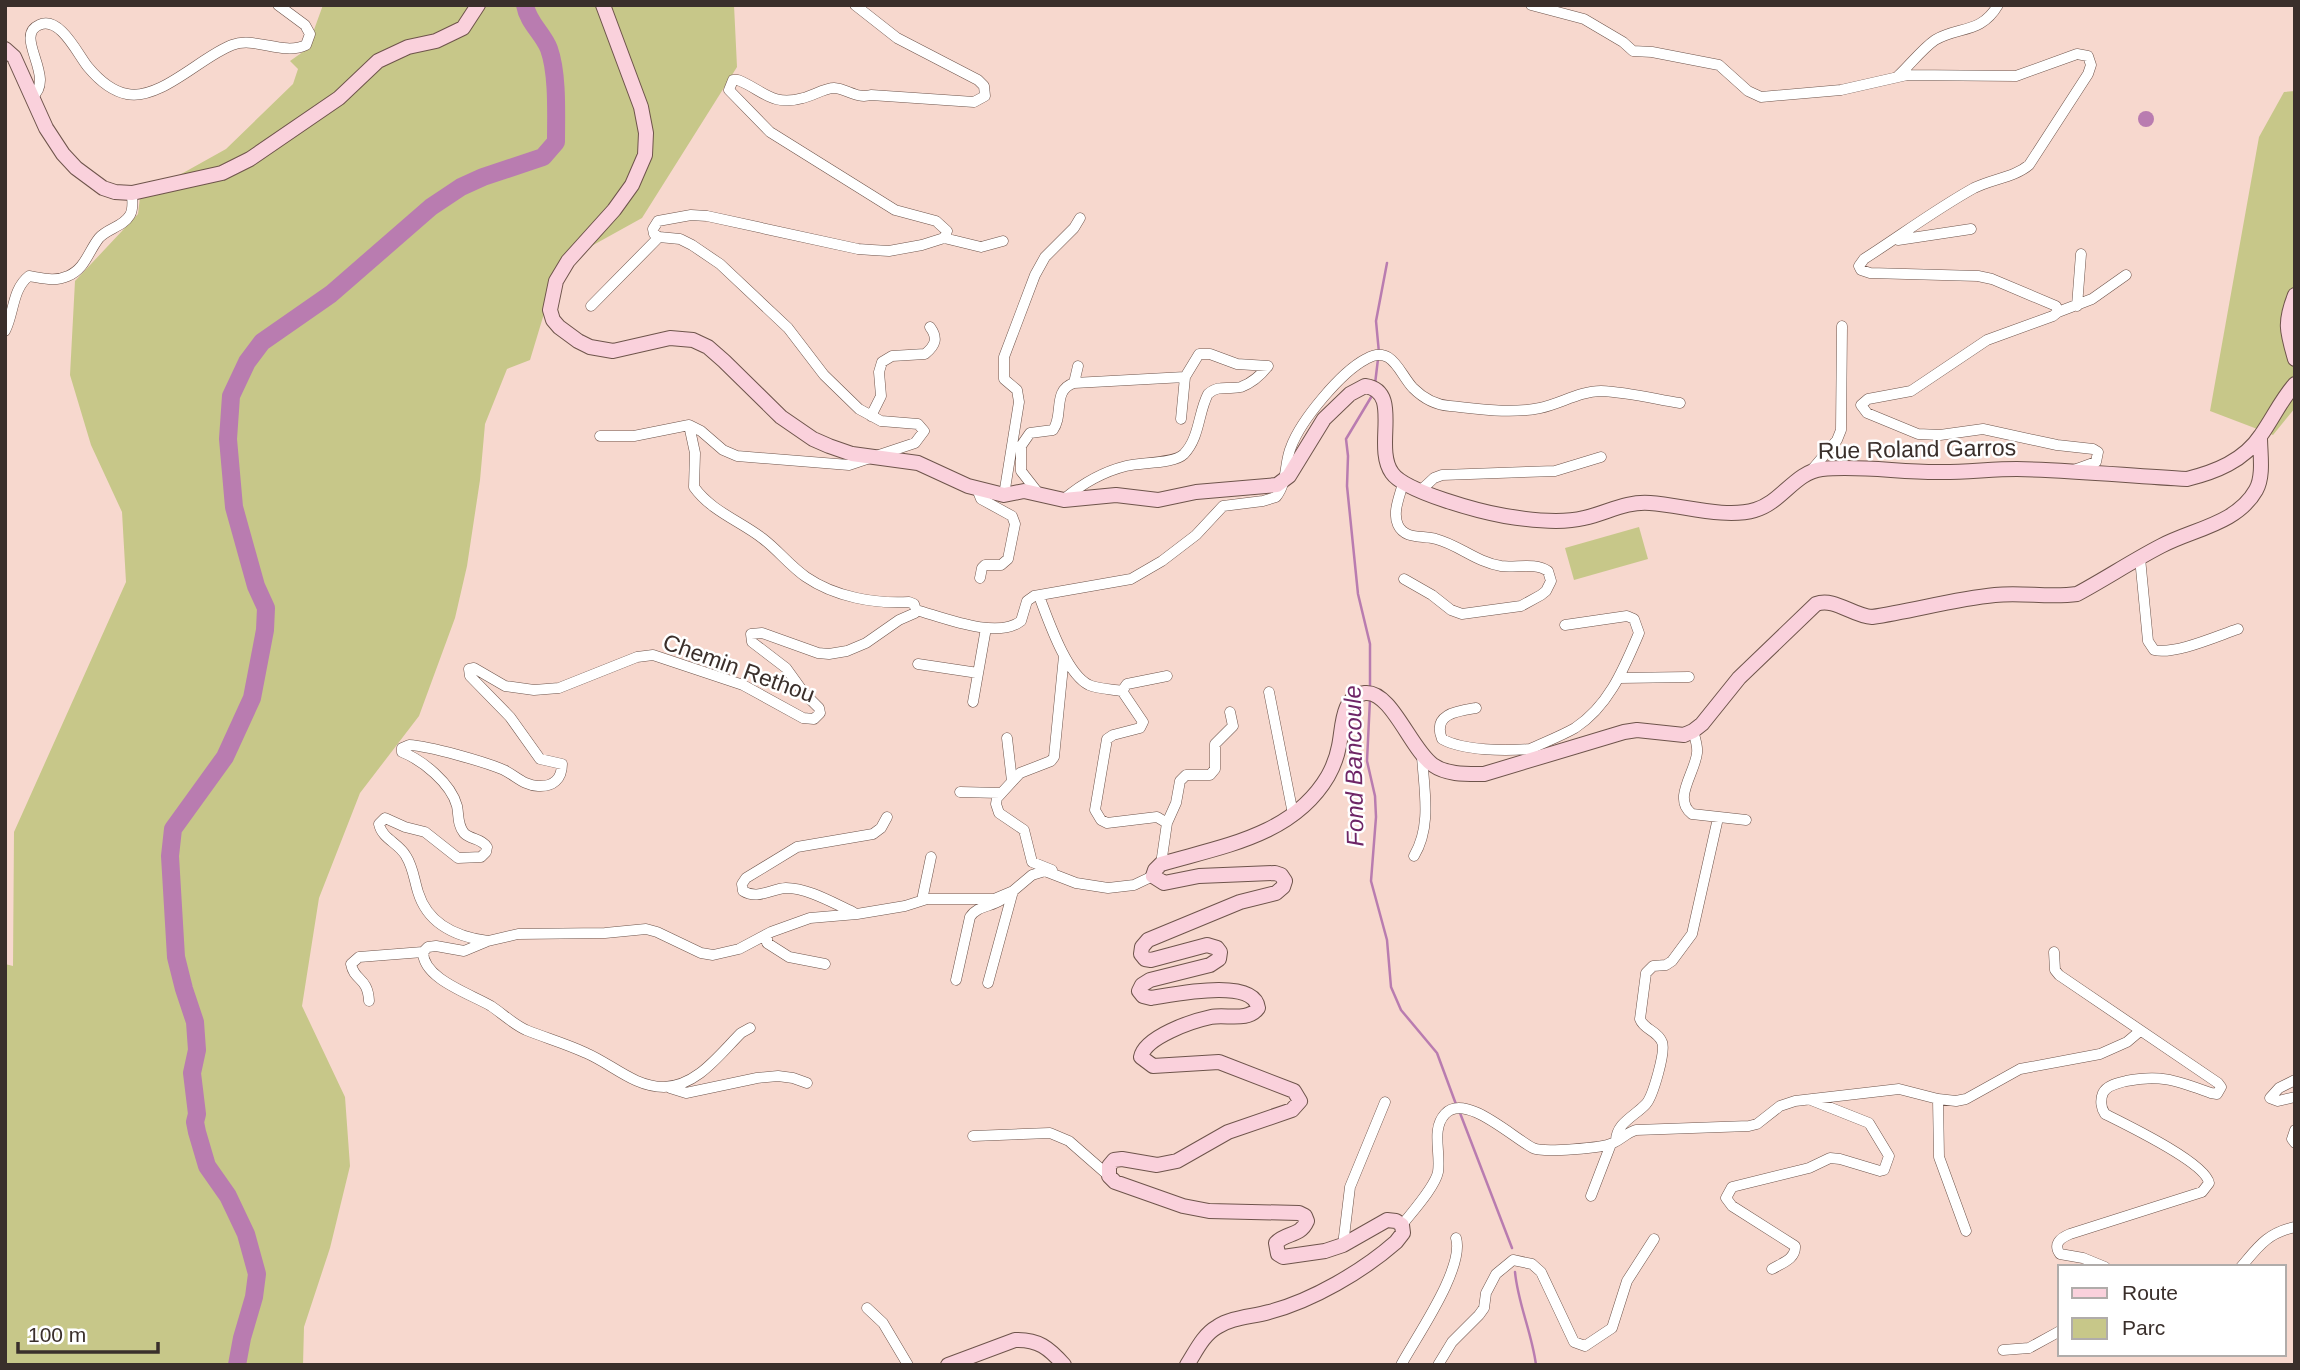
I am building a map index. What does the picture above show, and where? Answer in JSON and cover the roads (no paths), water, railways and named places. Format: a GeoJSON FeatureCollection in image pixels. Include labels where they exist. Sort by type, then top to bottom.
{"type":"FeatureCollection","features":[{"type":"Feature","properties":{"kind":"main road"},"geometry":{"type":"LineString","coordinates":[[5,49],[14,57],[53,142],[76,169],[103,188],[132,193],[222,173],[250,159],[339,99],[378,61],[408,47],[436,41],[463,28],[478,5]]}},
{"type":"Feature","properties":{"kind":"main road"},"geometry":{"type":"LineString","coordinates":[[603,5],[641,107],[646,133],[645,155],[632,185],[614,210],[568,261],[556,281],[550,310],[553,320],[578,341],[603,351],[625,350],[670,338],[693,340],[708,347],[724,360],[782,417],[805,434],[830,446],[852,454],[918,463],[977,489],[1004,495],[1024,491],[1064,500],[1109,495],[1168,499],[1196,492],[1270,486],[1285,481],[1324,419],[1350,394],[1372,388],[1384,397],[1384,446],[1387,460],[1392,473],[1404,483]]}},
{"type":"Feature","properties":{"kind":"main road"},"geometry":{"type":"LineString","coordinates":[[2295,295],[2286,331],[2295,359]]}},
{"type":"Feature","properties":{"kind":"main road","name":"Rue Roland Garros"},"geometry":{"type":"LineString","coordinates":[[1404,483],[1420,491],[1503,516],[1583,519],[1629,503],[1710,511],[1755,511],[1775,501],[1810,472],[1831,468],[1943,472],[2017,469],[2187,479],[2210,473],[2242,457],[2260,437],[2295,384]]}},
{"type":"Feature","properties":{"kind":"main road"},"geometry":{"type":"LineString","coordinates":[[1187,1365],[1203,1339],[1217,1326],[1275,1310],[1332,1286],[1396,1242],[1403,1233],[1402,1225],[1387,1220],[1343,1245],[1325,1251],[1283,1256],[1278,1254],[1276,1243],[1304,1227],[1307,1221],[1305,1216],[1299,1213],[1209,1211],[1183,1206],[1115,1182],[1109,1176],[1109,1166],[1114,1160],[1157,1165],[1177,1161],[1228,1132],[1292,1110],[1300,1101],[1294,1091],[1228,1064],[1208,1061],[1153,1066],[1141,1056],[1143,1049],[1152,1040],[1200,1020],[1227,1016],[1246,1017],[1258,1008],[1253,999],[1235,991],[1206,991],[1151,998],[1143,996],[1139,991],[1150,979],[1210,965],[1219,959],[1217,948],[1206,945],[1152,960],[1145,959],[1141,954],[1147,940],[1240,902],[1276,893],[1283,887],[1285,881],[1281,875],[1275,873],[1199,876],[1164,883],[1157,870],[1258,835],[1278,826],[1293,814],[1328,776],[1339,745],[1344,713],[1351,700],[1369,693],[1375,694],[1387,703],[1422,756],[1435,766],[1467,774],[1485,774],[1531,754],[1624,732],[1637,730],[1684,735],[1702,724],[1739,678],[1816,604],[1829,603],[1862,617],[1872,617],[1979,596],[2016,593],[2066,596],[2077,594],[2162,545],[2232,516],[2245,506],[2257,489],[2260,479],[2260,437]]}},
{"type":"Feature","properties":{"kind":"main road"},"geometry":{"type":"LineString","coordinates":[[948,1365],[1015,1340],[1026,1339],[1044,1345],[1064,1365]]}},
{"type":"Feature","properties":{"kind":"street"},"geometry":{"type":"LineString","coordinates":[[32,97],[38,93],[42,83],[31,41],[35,27],[40,24],[46,24],[65,34],[104,83],[127,94],[137,95],[158,89],[231,45],[248,43],[292,48],[306,45],[310,34],[305,25],[278,5]]}},
{"type":"Feature","properties":{"kind":"street"},"geometry":{"type":"LineString","coordinates":[[855,5],[897,38],[978,80],[984,86],[985,96],[974,102],[871,95],[859,97],[834,88],[784,101],[764,96],[738,80],[733,80],[729,90],[770,132],[895,210],[942,224],[947,231],[944,238]]}},
{"type":"Feature","properties":{"kind":"street"},"geometry":{"type":"LineString","coordinates":[[1531,5],[1584,19],[1633,51],[1719,65],[1748,91],[1761,97],[1840,90],[1915,74],[2016,76],[2077,54],[2088,56],[2091,65],[2088,74],[2022,171],[1999,177],[1973,189],[1861,261],[1859,265],[1861,270],[1870,273],[1968,275],[1992,279],[2051,302],[2056,306],[2057,312]]}},
{"type":"Feature","properties":{"kind":"street"},"geometry":{"type":"LineString","coordinates":[[1898,77],[1932,42],[1980,24],[1988,19],[1998,5]]}},
{"type":"Feature","properties":{"kind":"street"},"geometry":{"type":"LineString","coordinates":[[5,331],[24,280],[29,276],[56,279],[75,272],[87,259],[101,236],[129,217],[133,207],[132,193]]}},
{"type":"Feature","properties":{"kind":"street"},"geometry":{"type":"LineString","coordinates":[[600,436],[634,436],[689,425],[701,431],[723,450],[737,456],[849,465],[915,443],[924,431],[913,422],[891,424],[871,416],[847,399],[824,375],[788,328],[720,264],[680,239],[654,234],[653,229],[658,220],[698,215],[858,249],[889,251],[922,246],[944,238],[981,247],[1003,241]]}},
{"type":"Feature","properties":{"kind":"street"},"geometry":{"type":"LineString","coordinates":[[1004,495],[1019,402],[1017,390],[1004,379],[1004,357],[1041,264],[1080,218]]}},
{"type":"Feature","properties":{"kind":"street"},"geometry":{"type":"LineString","coordinates":[[1893,241],[1971,229]]}},
{"type":"Feature","properties":{"kind":"street"},"geometry":{"type":"LineString","coordinates":[[591,306],[659,237]]}},
{"type":"Feature","properties":{"kind":"street"},"geometry":{"type":"LineString","coordinates":[[2077,306],[2081,254]]}},
{"type":"Feature","properties":{"kind":"street"},"geometry":{"type":"LineString","coordinates":[[2068,472],[2096,461],[2098,452],[1983,429],[1940,435],[1918,434],[1867,413],[1861,405],[1868,399],[1911,391],[1987,340],[2077,306],[2126,275]]}},
{"type":"Feature","properties":{"kind":"street"},"geometry":{"type":"LineString","coordinates":[[1810,472],[1837,440],[1841,430],[1842,326]]}},
{"type":"Feature","properties":{"kind":"street"},"geometry":{"type":"LineString","coordinates":[[871,416],[881,396],[879,372],[882,362],[892,356],[925,354],[935,342],[935,334],[930,327]]}},
{"type":"Feature","properties":{"kind":"street"},"geometry":{"type":"LineString","coordinates":[[1064,500],[1094,478],[1125,466],[1178,458],[1195,436],[1208,394],[1219,388],[1242,386],[1252,381],[1268,366],[1237,364],[1210,354],[1199,354],[1185,377],[1181,419]]}},
{"type":"Feature","properties":{"kind":"street"},"geometry":{"type":"LineString","coordinates":[[689,425],[695,453],[694,487],[700,495],[734,521],[761,537],[813,581],[870,601],[909,602],[914,604],[916,610],[986,628],[1017,624],[1023,617],[1027,601],[1039,596],[1132,579],[1196,535],[1219,509],[1229,504],[1271,499],[1280,491],[1285,481],[1286,460],[1302,423],[1356,366],[1374,355],[1392,358],[1414,388],[1428,400],[1440,405],[1517,412],[1543,408],[1602,391],[1680,403]]}},
{"type":"Feature","properties":{"kind":"street"},"geometry":{"type":"LineString","coordinates":[[1074,383],[1078,366]]}},
{"type":"Feature","properties":{"kind":"street"},"geometry":{"type":"LineString","coordinates":[[1039,494],[1021,471],[1021,446],[1030,433],[1054,430],[1058,422],[1060,394],[1066,386],[1074,383],[1185,377]]}},
{"type":"Feature","properties":{"kind":"street"},"geometry":{"type":"LineString","coordinates":[[1420,491],[1434,478],[1442,475],[1555,471],[1601,457]]}},
{"type":"Feature","properties":{"kind":"street"},"geometry":{"type":"LineString","coordinates":[[1404,483],[1396,510],[1396,520],[1398,527],[1407,534],[1438,539],[1475,558],[1499,566],[1539,566],[1548,571],[1551,581],[1546,591],[1521,606],[1462,614],[1451,610],[1404,579]]}},
{"type":"Feature","properties":{"kind":"street"},"geometry":{"type":"LineString","coordinates":[[977,489],[981,499],[1012,516],[1015,524],[1008,559],[1001,565],[985,565],[980,578]]}},
{"type":"Feature","properties":{"kind":"street"},"geometry":{"type":"LineString","coordinates":[[2140,558],[2148,641],[2154,650],[2159,652],[2182,647],[2238,629]]}},
{"type":"Feature","properties":{"kind":"street"},"geometry":{"type":"LineString","coordinates":[[1039,596],[1056,640],[1082,680],[1090,685],[1122,691],[1143,724],[1140,728],[1109,736],[1107,739],[1095,810],[1101,820],[1107,822],[1157,817],[1167,823]]}},
{"type":"Feature","properties":{"kind":"street","name":"Chemin Rethou"},"geometry":{"type":"LineString","coordinates":[[488,941],[467,938],[441,926],[421,901],[414,871],[405,854],[379,827],[380,821],[385,818],[405,827],[420,829],[458,858],[481,857],[486,852],[487,847],[482,841],[463,831],[458,822],[457,805],[449,790],[422,763],[402,752],[405,746],[415,746],[490,765],[525,783],[538,786],[552,784],[558,780],[562,764],[540,759],[510,716],[470,676],[469,669],[474,667],[505,686],[547,690],[559,688],[637,657],[653,655],[743,685],[803,718],[814,719],[820,712],[819,708],[803,693],[786,668],[752,642],[751,635],[762,633],[818,653],[847,651],[866,643],[916,610]]}},
{"type":"Feature","properties":{"kind":"street"},"geometry":{"type":"LineString","coordinates":[[1476,708],[1444,717],[1440,724],[1443,739],[1450,743],[1531,754],[1576,727],[1602,702],[1619,678],[1639,633],[1634,619],[1627,616],[1565,625]]}},
{"type":"Feature","properties":{"kind":"street"},"geometry":{"type":"LineString","coordinates":[[973,702],[986,628]]}},
{"type":"Feature","properties":{"kind":"street"},"geometry":{"type":"LineString","coordinates":[[1060,876],[1046,866],[1030,860],[1024,830],[996,808],[1000,793],[1012,781],[1026,769],[1044,764],[1054,757],[1064,655]]}},
{"type":"Feature","properties":{"kind":"street"},"geometry":{"type":"LineString","coordinates":[[918,664],[978,673]]}},
{"type":"Feature","properties":{"kind":"street"},"geometry":{"type":"LineString","coordinates":[[1122,691],[1127,684],[1167,676]]}},
{"type":"Feature","properties":{"kind":"street"},"geometry":{"type":"LineString","coordinates":[[1619,678],[1689,677]]}},
{"type":"Feature","properties":{"kind":"street"},"geometry":{"type":"LineString","coordinates":[[1269,692],[1293,814]]}},
{"type":"Feature","properties":{"kind":"street"},"geometry":{"type":"LineString","coordinates":[[956,980],[970,917],[976,910],[994,905],[1036,873],[1045,871],[1076,883],[1108,888],[1134,885],[1157,870],[1180,780],[1186,775],[1210,775],[1215,769],[1215,744],[1219,737],[1233,726],[1230,712]]}},
{"type":"Feature","properties":{"kind":"street"},"geometry":{"type":"LineString","coordinates":[[1693,731],[1697,752],[1683,804],[1692,814],[1746,820]]}},
{"type":"Feature","properties":{"kind":"street"},"geometry":{"type":"LineString","coordinates":[[1007,738],[1012,781]]}},
{"type":"Feature","properties":{"kind":"street"},"geometry":{"type":"LineString","coordinates":[[1414,856],[1425,830],[1422,756]]}},
{"type":"Feature","properties":{"kind":"street"},"geometry":{"type":"LineString","coordinates":[[960,792],[1000,793]]}},
{"type":"Feature","properties":{"kind":"street"},"geometry":{"type":"LineString","coordinates":[[857,914],[811,894],[786,888],[751,895],[743,891],[742,884],[747,878],[797,847],[873,834],[881,828],[887,817]]}},
{"type":"Feature","properties":{"kind":"street"},"geometry":{"type":"LineString","coordinates":[[1591,1196],[1619,1128],[1645,1105],[1651,1096],[1663,1049],[1659,1037],[1641,1023],[1645,978],[1650,968],[1672,961],[1692,934],[1718,818]]}},
{"type":"Feature","properties":{"kind":"street"},"geometry":{"type":"LineString","coordinates":[[922,900],[930,857]]}},
{"type":"Feature","properties":{"kind":"street"},"geometry":{"type":"LineString","coordinates":[[369,1000],[367,985],[352,970],[351,964],[359,957],[423,952],[428,947],[436,946],[464,951],[488,941],[533,933],[605,933],[646,929],[701,953],[713,955],[739,949],[810,918],[857,914],[935,898],[980,900],[1010,893]]}},
{"type":"Feature","properties":{"kind":"street"},"geometry":{"type":"LineString","coordinates":[[988,983],[1010,893]]}},
{"type":"Feature","properties":{"kind":"street"},"geometry":{"type":"LineString","coordinates":[[767,936],[766,943],[789,957],[825,964]]}},
{"type":"Feature","properties":{"kind":"street"},"geometry":{"type":"LineString","coordinates":[[423,952],[427,966],[437,976],[491,1006],[512,1023],[584,1051],[640,1082],[686,1093],[778,1076],[807,1083]]}},
{"type":"Feature","properties":{"kind":"street"},"geometry":{"type":"LineString","coordinates":[[2054,952],[2055,970],[2059,975],[2221,1087],[2217,1094],[2211,1094],[2174,1080],[2150,1076],[2109,1086],[2103,1093],[2102,1109],[2105,1114],[2153,1138],[2203,1171],[2209,1183],[2202,1192],[2070,1234],[2062,1237],[2058,1243],[2057,1250],[2065,1257],[2083,1258],[2100,1265]]}},
{"type":"Feature","properties":{"kind":"street"},"geometry":{"type":"LineString","coordinates":[[667,1087],[693,1079],[741,1033],[750,1028]]}},
{"type":"Feature","properties":{"kind":"street"},"geometry":{"type":"LineString","coordinates":[[1402,1225],[1435,1180],[1438,1172],[1438,1129],[1445,1114],[1451,1109],[1466,1107],[1542,1151],[1614,1142],[1636,1130],[1743,1128],[1757,1124],[1780,1105],[1808,1099],[1899,1089],[1956,1101],[1966,1099],[2020,1069],[2100,1054],[2127,1042],[2140,1031]]}},
{"type":"Feature","properties":{"kind":"street"},"geometry":{"type":"LineString","coordinates":[[2295,1080],[2279,1088],[2270,1098],[2278,1101],[2295,1097]]}},
{"type":"Feature","properties":{"kind":"street"},"geometry":{"type":"LineString","coordinates":[[1938,1098],[1939,1157],[1966,1231]]}},
{"type":"Feature","properties":{"kind":"street"},"geometry":{"type":"LineString","coordinates":[[1772,1269],[1794,1255],[1795,1246],[1732,1206],[1726,1198],[1732,1187],[1809,1168],[1830,1158],[1873,1171],[1884,1170],[1889,1162],[1887,1150],[1869,1123],[1808,1099]]}},
{"type":"Feature","properties":{"kind":"street"},"geometry":{"type":"LineString","coordinates":[[1343,1245],[1350,1187],[1385,1102]]}},
{"type":"Feature","properties":{"kind":"street"},"geometry":{"type":"LineString","coordinates":[[2295,1130],[2292,1139],[2295,1143]]}},
{"type":"Feature","properties":{"kind":"street"},"geometry":{"type":"LineString","coordinates":[[972,1136],[1051,1133],[1069,1141],[1109,1176]]}},
{"type":"Feature","properties":{"kind":"street"},"geometry":{"type":"LineString","coordinates":[[2243,1265],[2277,1231],[2295,1227]]}},
{"type":"Feature","properties":{"kind":"street"},"geometry":{"type":"LineString","coordinates":[[1401,1365],[1450,1276],[1458,1255],[1457,1238]]}},
{"type":"Feature","properties":{"kind":"street"},"geometry":{"type":"LineString","coordinates":[[1438,1365],[1452,1342],[1484,1308],[1486,1293],[1496,1274],[1513,1260],[1532,1264],[1541,1272],[1574,1342],[1585,1346],[1592,1343],[1612,1328],[1626,1281],[1654,1239]]}},
{"type":"Feature","properties":{"kind":"street"},"geometry":{"type":"LineString","coordinates":[[867,1308],[883,1322],[908,1365]]}},
{"type":"Feature","properties":{"kind":"street"},"geometry":{"type":"LineString","coordinates":[[2003,1350],[2029,1348],[2058,1332]]}},
{"type":"Feature","properties":{"kind":"waterway"},"geometry":{"type":"LineString","coordinates":[[237,1365],[257,1274],[246,1234],[228,1196],[207,1166],[197,1132],[192,1073],[197,1050],[195,1022],[176,957],[170,856],[173,829],[225,757],[252,698],[265,630],[266,608],[256,586],[234,507],[228,439],[231,396],[247,362],[262,342],[331,294],[431,207],[461,187],[483,177],[543,157],[556,142],[556,95],[552,59],[525,5]]}},
{"type":"Feature","properties":{"kind":"waterway","name":"Fond Bancoule"},"geometry":{"type":"LineString","coordinates":[[1379,353],[1376,321],[1387,263]]}},
{"type":"Feature","properties":{"kind":"waterway","name":"Fond Bancoule"},"geometry":{"type":"LineString","coordinates":[[1375,384],[1378,359]]}},
{"type":"Feature","properties":{"kind":"waterway","name":"Fond Bancoule"},"geometry":{"type":"LineString","coordinates":[[1370,688],[1370,644],[1358,594],[1347,486],[1346,439],[1373,394]]}},
{"type":"Feature","properties":{"kind":"waterway","name":"Fond Bancoule"},"geometry":{"type":"LineString","coordinates":[[1370,699],[1367,761],[1375,796],[1376,817],[1371,881],[1387,940],[1391,987],[1401,1010],[1437,1053],[1457,1107]]}},
{"type":"Feature","properties":{"kind":"waterway","name":"Fond Bancoule"},"geometry":{"type":"LineString","coordinates":[[1460,1113],[1512,1248]]}},
{"type":"Feature","properties":{"kind":"waterway","name":"Fond Bancoule"},"geometry":{"type":"LineString","coordinates":[[1515,1272],[1536,1365]]}}]}
